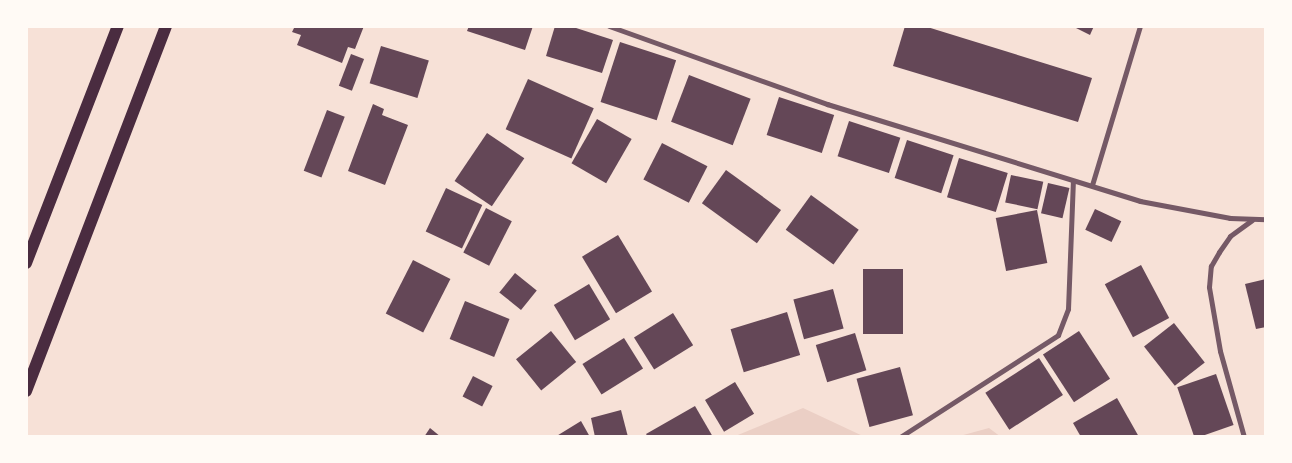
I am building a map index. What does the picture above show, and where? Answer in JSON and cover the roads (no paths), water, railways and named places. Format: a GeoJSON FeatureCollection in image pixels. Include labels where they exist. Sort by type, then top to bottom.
{"type":"FeatureCollection","features":[{"type":"Feature","properties":{"kind":"main road"},"geometry":{"type":"LineString","coordinates":[[26,263],[118,26]]}},
{"type":"Feature","properties":{"kind":"main road"},"geometry":{"type":"LineString","coordinates":[[26,391],[166,26]]}},
{"type":"Feature","properties":{"kind":"street"},"geometry":{"type":"LineString","coordinates":[[609,26],[827,104],[1073,181],[1175,209],[1252,220],[1266,219]]}},
{"type":"Feature","properties":{"kind":"street"},"geometry":{"type":"LineString","coordinates":[[1092,185],[1140,26]]}},
{"type":"Feature","properties":{"kind":"street"},"geometry":{"type":"LineString","coordinates":[[900,437],[1058,335],[1068,309],[1073,181]]}},
{"type":"Feature","properties":{"kind":"street"},"geometry":{"type":"LineString","coordinates":[[1244,437],[1220,351],[1209,287],[1211,266],[1218,252],[1230,236],[1252,220]]}}]}
